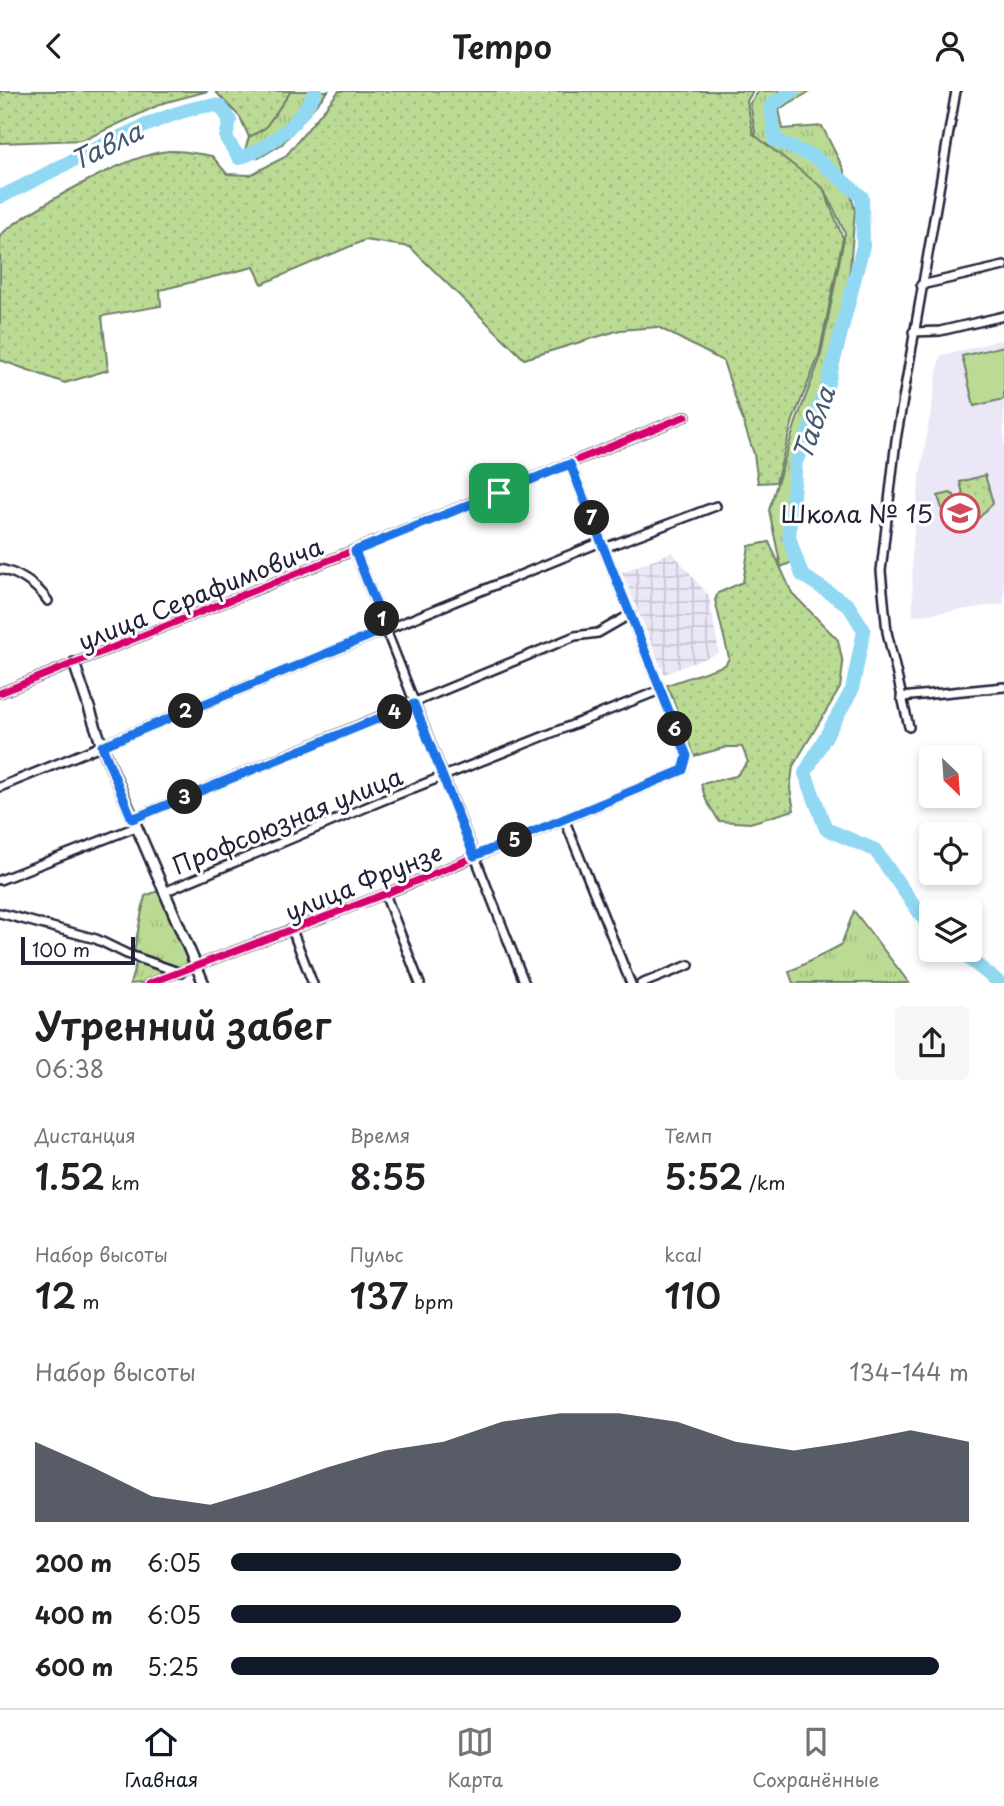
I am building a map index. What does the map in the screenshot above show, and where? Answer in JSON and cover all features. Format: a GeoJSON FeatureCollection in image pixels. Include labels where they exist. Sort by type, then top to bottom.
{"type":"FeatureCollection","features":[{"type":"Feature","properties":{"kind":"street"},"geometry":{"type":"LineString","coordinates":[[909,727],[887,632],[881,571],[896,440],[956,91]]}},
{"type":"Feature","properties":{"kind":"street"},"geometry":{"type":"LineString","coordinates":[[922,285],[1004,266]]}},
{"type":"Feature","properties":{"kind":"street"},"geometry":{"type":"LineString","coordinates":[[914,332],[940,331],[1004,316]]}},
{"type":"Feature","properties":{"kind":"street","name":"улица Серафимовича"},"geometry":{"type":"LineString","coordinates":[[0,693],[686,416]]}},
{"type":"Feature","properties":{"kind":"street"},"geometry":{"type":"LineString","coordinates":[[570,464],[660,691]]}},
{"type":"Feature","properties":{"kind":"street"},"geometry":{"type":"LineString","coordinates":[[0,787],[386,629],[602,545],[716,506]]}},
{"type":"Feature","properties":{"kind":"street"},"geometry":{"type":"LineString","coordinates":[[355,551],[525,983]]}},
{"type":"Feature","properties":{"kind":"street"},"geometry":{"type":"LineString","coordinates":[[0,569],[13,572],[42,592],[48,601]]}},
{"type":"Feature","properties":{"kind":"street"},"geometry":{"type":"LineString","coordinates":[[0,880],[575,636],[598,633],[631,614]]}},
{"type":"Feature","properties":{"kind":"street"},"geometry":{"type":"LineString","coordinates":[[75,663],[102,746],[204,983]]}},
{"type":"Feature","properties":{"kind":"street"},"geometry":{"type":"LineString","coordinates":[[901,697],[1004,687]]}},
{"type":"Feature","properties":{"kind":"street","name":"улица Фрунзе"},"geometry":{"type":"LineString","coordinates":[[148,983],[182,973],[385,894],[683,770],[687,756],[660,691]]}},
{"type":"Feature","properties":{"kind":"street","name":"Профсоюзная улица"},"geometry":{"type":"LineString","coordinates":[[164,892],[660,691]]}},
{"type":"Feature","properties":{"kind":"street"},"geometry":{"type":"LineString","coordinates":[[565,821],[631,983]]}},
{"type":"Feature","properties":{"kind":"street"},"geometry":{"type":"LineString","coordinates":[[385,894],[420,983]]}},
{"type":"Feature","properties":{"kind":"street"},"geometry":{"type":"LineString","coordinates":[[0,913],[96,939],[127,954],[182,973]]}},
{"type":"Feature","properties":{"kind":"street"},"geometry":{"type":"LineString","coordinates":[[292,929],[313,983]]}},
{"type":"Feature","properties":{"kind":"street"},"geometry":{"type":"LineString","coordinates":[[641,983],[690,965]]}},
{"type":"Feature","properties":{"kind":"shaded area","name":"Школа № 15"},"geometry":{"type":"Polygon","coordinates":[[[1004,339],[1004,604],[913,616],[912,550],[920,476],[940,356],[1004,339]]]}},
{"type":"Feature","properties":{"kind":"shaded area"},"geometry":{"type":"Polygon","coordinates":[[[672,552],[709,596],[719,653],[664,674],[622,572],[672,552]]]}},
{"type":"Feature","properties":{"kind":"green space"},"geometry":{"type":"Polygon","coordinates":[[[0,91],[208,91],[163,103],[84,140],[0,143],[0,91]]]}},
{"type":"Feature","properties":{"kind":"green space"},"geometry":{"type":"Polygon","coordinates":[[[215,91],[291,91],[265,128],[249,137],[240,117],[215,91]]]}},
{"type":"Feature","properties":{"kind":"green space"},"geometry":{"type":"Polygon","coordinates":[[[291,91],[328,91],[282,144],[259,158],[244,153],[249,137],[265,128],[291,91]]]}},
{"type":"Feature","properties":{"kind":"green space"},"geometry":{"type":"Polygon","coordinates":[[[339,91],[753,91],[747,101],[753,134],[823,188],[843,238],[819,356],[793,420],[776,482],[758,483],[754,454],[723,361],[658,327],[620,330],[524,359],[410,247],[365,240],[262,284],[254,267],[160,290],[161,306],[102,316],[108,370],[65,383],[0,360],[0,235],[34,211],[81,184],[151,154],[174,151],[212,156],[227,174],[250,175],[285,157],[339,91]]]}},
{"type":"Feature","properties":{"kind":"green space"},"geometry":{"type":"Polygon","coordinates":[[[759,91],[811,91],[779,109],[783,129],[822,126],[844,170],[855,210],[843,349],[786,504],[801,558],[781,567],[769,510],[796,422],[820,359],[845,233],[826,192],[756,138],[750,103],[759,91]]]}},
{"type":"Feature","properties":{"kind":"green space"},"geometry":{"type":"Polygon","coordinates":[[[1004,346],[1004,399],[974,406],[962,356],[1004,346]]]}},
{"type":"Feature","properties":{"kind":"green space"},"geometry":{"type":"Polygon","coordinates":[[[985,475],[993,503],[979,518],[970,521],[960,482],[985,475]]]}},
{"type":"Feature","properties":{"kind":"green space"},"geometry":{"type":"Polygon","coordinates":[[[950,493],[954,495],[960,521],[958,525],[948,528],[938,496],[950,493]]]}},
{"type":"Feature","properties":{"kind":"green space"},"geometry":{"type":"Polygon","coordinates":[[[769,542],[792,593],[838,640],[843,664],[840,688],[793,766],[790,789],[794,810],[750,823],[719,821],[706,800],[701,784],[736,776],[748,762],[742,747],[727,747],[694,756],[667,685],[725,665],[729,658],[715,600],[718,593],[743,582],[749,546],[769,542]]]}},
{"type":"Feature","properties":{"kind":"green space"},"geometry":{"type":"Polygon","coordinates":[[[158,891],[185,949],[186,966],[177,968],[134,951],[145,896],[158,891]]]}},
{"type":"Feature","properties":{"kind":"green space"},"geometry":{"type":"Polygon","coordinates":[[[854,911],[909,983],[793,983],[789,972],[841,945],[854,911]]]}},
{"type":"Feature","properties":{"kind":"green space"},"geometry":{"type":"Polygon","coordinates":[[[136,963],[170,973],[142,983],[130,983],[136,963]]]}},
{"type":"Feature","properties":{"kind":"waterway","name":"Тавла"},"geometry":{"type":"LineString","coordinates":[[0,197],[144,126],[201,107],[220,106],[230,120],[226,138],[239,158],[263,147],[284,132],[302,113],[316,91]]}},
{"type":"Feature","properties":{"kind":"waterway","name":"Тавла"},"geometry":{"type":"LineString","coordinates":[[793,91],[771,105],[775,140],[816,158],[862,197],[863,246],[827,387],[796,462],[789,538],[802,575],[848,605],[864,630],[852,690],[805,773],[826,829],[875,850],[919,912]]}},
{"type":"Feature","properties":{"kind":"waterway","name":"Тавла"},"geometry":{"type":"LineString","coordinates":[[973,962],[1000,983]]}},
{"type":"Feature","properties":{"kind":"cycle path"},"geometry":{"type":"LineString","coordinates":[[0,693],[686,416]]}},
{"type":"Feature","properties":{"kind":"cycle path"},"geometry":{"type":"LineString","coordinates":[[151,983],[385,894],[683,770],[687,756],[570,464]]}},
{"type":"Feature","properties":{"kind":"place","name":"Школа № 15"},"geometry":{"type":"Point","coordinates":[960,513]}},
{"type":"Feature","properties":{"kind":"route"},"geometry":{"type":"LineString","coordinates":[[570,464],[687,756],[683,770],[565,821],[474,856],[414,704],[132,819],[102,746],[386,629],[355,551],[499,493],[570,464]]}}]}
